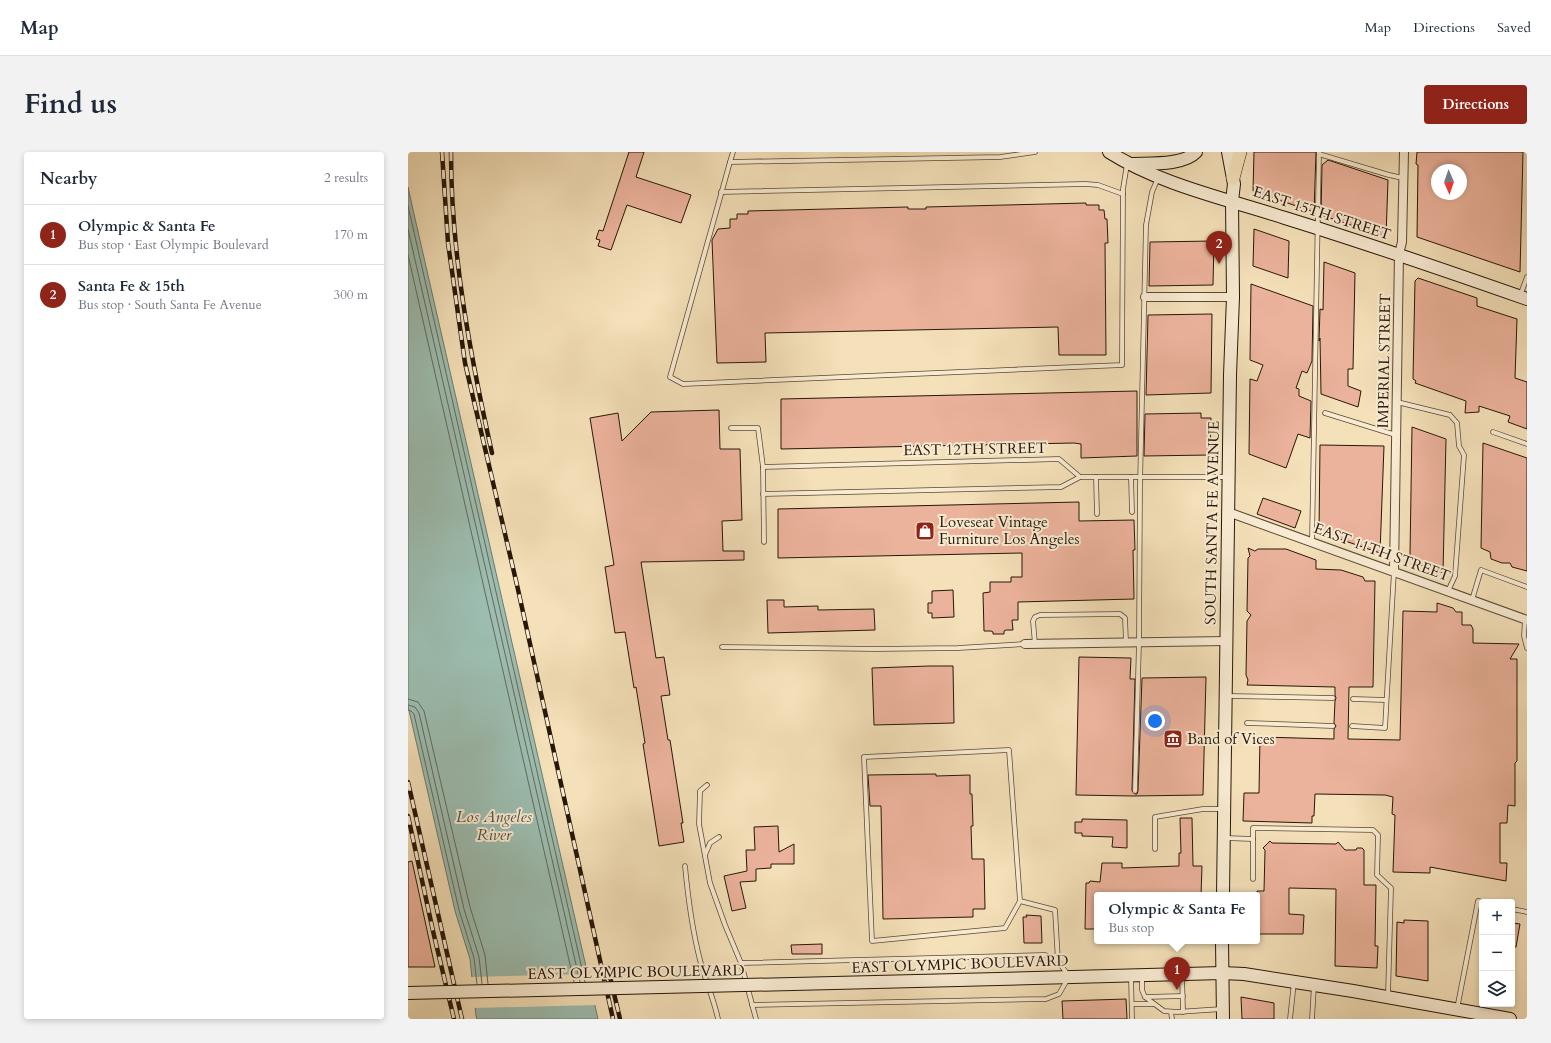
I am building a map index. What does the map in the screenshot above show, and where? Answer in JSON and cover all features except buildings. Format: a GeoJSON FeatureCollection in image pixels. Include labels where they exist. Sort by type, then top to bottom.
{"type":"FeatureCollection","features":[{"type":"Feature","properties":{"kind":"main road","name":"EAST 15TH STREET"},"geometry":{"type":"LineString","coordinates":[[1109,152],[1127,164],[1158,176],[1400,254],[1523,298]]}},
{"type":"Feature","properties":{"kind":"main road"},"geometry":{"type":"LineString","coordinates":[[1127,164],[1177,162],[1186,159],[1196,152]]}},
{"type":"Feature","properties":{"kind":"main road","name":"SOUTH SANTA FE AVENUE"},"geometry":{"type":"LineString","coordinates":[[1223,892],[1228,477],[1233,297],[1233,178],[1228,152]]}},
{"type":"Feature","properties":{"kind":"main road"},"geometry":{"type":"LineString","coordinates":[[1233,178],[1240,152]]}},
{"type":"Feature","properties":{"kind":"main road"},"geometry":{"type":"LineString","coordinates":[[1222,944],[1223,1014]]}},
{"type":"Feature","properties":{"kind":"main road","name":"EAST OLYMPIC BOULEVARD"},"geometry":{"type":"LineString","coordinates":[[408,993],[1222,973],[1244,974],[1314,985],[1508,1019]]}},
{"type":"Feature","properties":{"kind":"street","name":"IMPERIAL STREET"},"geometry":{"type":"LineString","coordinates":[[1394,571],[1400,254],[1402,242],[1404,152]]}},
{"type":"Feature","properties":{"kind":"street"},"geometry":{"type":"LineString","coordinates":[[1145,297],[1233,297]]}},
{"type":"Feature","properties":{"kind":"street","name":"EAST 11TH STREET"},"geometry":{"type":"LineString","coordinates":[[1228,512],[1526,619]]}},
{"type":"Feature","properties":{"kind":"street"},"geometry":{"type":"LineString","coordinates":[[1025,644],[1227,641]]}},
{"type":"Feature","properties":{"kind":"lane"},"geometry":{"type":"LineString","coordinates":[[733,152],[670,377],[683,384],[1122,365],[1123,194],[1127,164]]}},
{"type":"Feature","properties":{"kind":"lane"},"geometry":{"type":"LineString","coordinates":[[730,162],[1000,157],[1035,152]]}},
{"type":"Feature","properties":{"kind":"lane"},"geometry":{"type":"LineString","coordinates":[[1312,541],[1319,153],[1403,178]]}},
{"type":"Feature","properties":{"kind":"lane"},"geometry":{"type":"LineString","coordinates":[[1135,792],[1146,225],[1152,192],[1158,176]]}},
{"type":"Feature","properties":{"kind":"lane"},"geometry":{"type":"LineString","coordinates":[[722,192],[1086,184],[1098,185],[1123,194]]}},
{"type":"Feature","properties":{"kind":"lane"},"geometry":{"type":"LineString","coordinates":[[1523,298],[1527,277]]}},
{"type":"Feature","properties":{"kind":"lane"},"geometry":{"type":"LineString","coordinates":[[1397,402],[1450,416],[1457,423],[1458,443],[1464,455],[1455,576],[1448,591]]}},
{"type":"Feature","properties":{"kind":"lane"},"geometry":{"type":"LineString","coordinates":[[1325,414],[1396,435]]}},
{"type":"Feature","properties":{"kind":"lane"},"geometry":{"type":"LineString","coordinates":[[731,428],[758,428],[763,467],[764,542]]}},
{"type":"Feature","properties":{"kind":"lane"},"geometry":{"type":"LineString","coordinates":[[1493,432],[1527,444]]}},
{"type":"Feature","properties":{"kind":"lane","name":"EAST 12TH STREET"},"geometry":{"type":"LineString","coordinates":[[763,467],[1060,459],[1080,477]]}},
{"type":"Feature","properties":{"kind":"lane"},"geometry":{"type":"LineString","coordinates":[[763,494],[1061,487],[1080,477],[1228,477]]}},
{"type":"Feature","properties":{"kind":"lane"},"geometry":{"type":"LineString","coordinates":[[1096,477],[1097,514]]}},
{"type":"Feature","properties":{"kind":"lane"},"geometry":{"type":"LineString","coordinates":[[1131,477],[1132,512]]}},
{"type":"Feature","properties":{"kind":"lane"},"geometry":{"type":"LineString","coordinates":[[1472,600],[1481,570],[1527,587]]}},
{"type":"Feature","properties":{"kind":"lane"},"geometry":{"type":"LineString","coordinates":[[1352,726],[1385,728],[1394,571]]}},
{"type":"Feature","properties":{"kind":"lane"},"geometry":{"type":"LineString","coordinates":[[1035,644],[1033,621],[1035,617],[1047,615],[1120,614],[1125,618],[1126,642]]}},
{"type":"Feature","properties":{"kind":"lane"},"geometry":{"type":"LineString","coordinates":[[1526,619],[1524,636],[1527,648]]}},
{"type":"Feature","properties":{"kind":"lane"},"geometry":{"type":"LineString","coordinates":[[722,647],[924,649],[1025,644]]}},
{"type":"Feature","properties":{"kind":"lane"},"geometry":{"type":"LineString","coordinates":[[1226,696],[1333,698]]}},
{"type":"Feature","properties":{"kind":"lane"},"geometry":{"type":"LineString","coordinates":[[1353,699],[1386,700]]}},
{"type":"Feature","properties":{"kind":"lane"},"geometry":{"type":"LineString","coordinates":[[1247,724],[1333,726]]}},
{"type":"Feature","properties":{"kind":"lane"},"geometry":{"type":"LineString","coordinates":[[1009,750],[1020,901],[1006,928],[872,941],[864,757],[1009,750]]}},
{"type":"Feature","properties":{"kind":"lane"},"geometry":{"type":"LineString","coordinates":[[707,785],[700,791],[699,824],[704,856],[710,883],[741,963],[756,1019]]}},
{"type":"Feature","properties":{"kind":"lane"},"geometry":{"type":"LineString","coordinates":[[1155,849],[1156,816],[1202,809],[1224,809]]}},
{"type":"Feature","properties":{"kind":"lane"},"geometry":{"type":"LineString","coordinates":[[1253,879],[1253,828],[1373,830],[1378,835],[1377,875],[1391,888],[1388,997]]}},
{"type":"Feature","properties":{"kind":"lane"},"geometry":{"type":"LineString","coordinates":[[704,856],[710,843],[718,837]]}},
{"type":"Feature","properties":{"kind":"lane"},"geometry":{"type":"LineString","coordinates":[[1224,838],[1253,839]]}},
{"type":"Feature","properties":{"kind":"lane"},"geometry":{"type":"LineString","coordinates":[[685,866],[690,911],[700,962],[715,1005],[718,1019]]}},
{"type":"Feature","properties":{"kind":"lane"},"geometry":{"type":"LineString","coordinates":[[1020,901],[1055,910],[1058,962]]}},
{"type":"Feature","properties":{"kind":"lane"},"geometry":{"type":"LineString","coordinates":[[1457,1010],[1479,902]]}},
{"type":"Feature","properties":{"kind":"lane"},"geometry":{"type":"LineString","coordinates":[[1515,910],[1527,912]]}},
{"type":"Feature","properties":{"kind":"lane"},"geometry":{"type":"LineString","coordinates":[[741,963],[1045,955],[1058,962],[1070,977],[1058,994],[1046,999],[752,1006]]}},
{"type":"Feature","properties":{"kind":"lane"},"geometry":{"type":"LineString","coordinates":[[1182,974],[1184,1012]]}},
{"type":"Feature","properties":{"kind":"lane"},"geometry":{"type":"LineString","coordinates":[[1136,975],[1145,997],[1164,1011],[1223,1014]]}},
{"type":"Feature","properties":{"kind":"lane"},"geometry":{"type":"LineString","coordinates":[[1132,1019],[1132,1004],[1136,975]]}},
{"type":"Feature","properties":{"kind":"lane"},"geometry":{"type":"LineString","coordinates":[[1290,1019],[1294,982]]}},
{"type":"Feature","properties":{"kind":"lane"},"geometry":{"type":"LineString","coordinates":[[1312,1019],[1314,985]]}},
{"type":"Feature","properties":{"kind":"lane"},"geometry":{"type":"LineString","coordinates":[[1145,997],[1183,996]]}},
{"type":"Feature","properties":{"kind":"lane"},"geometry":{"type":"LineString","coordinates":[[1132,1004],[1153,1004]]}},
{"type":"Feature","properties":{"kind":"lane"},"geometry":{"type":"LineString","coordinates":[[1171,1012],[1172,1019]]}},
{"type":"Feature","properties":{"kind":"water","name":"Los Angeles River"},"geometry":{"type":"Polygon","coordinates":[[[408,187],[598,1019],[477,1019],[476,1016],[470,959],[455,911],[408,706],[408,187]]]}},
{"type":"Feature","properties":{"kind":"pier"},"geometry":{"type":"Polygon","coordinates":[[[590,974],[597,1005],[473,1008],[470,977],[590,974]]]}},
{"type":"Feature","properties":{"kind":"railway"},"geometry":{"type":"LineString","coordinates":[[442,152],[448,243],[465,363],[517,585],[613,1019]]}},
{"type":"Feature","properties":{"kind":"railway"},"geometry":{"type":"LineString","coordinates":[[451,152],[454,228],[463,304],[476,379],[492,453]]}},
{"type":"Feature","properties":{"kind":"railway"},"geometry":{"type":"LineString","coordinates":[[408,782],[462,1019]]}},
{"type":"Feature","properties":{"kind":"railway"},"geometry":{"type":"LineString","coordinates":[[408,816],[454,1019]]}},
{"type":"Feature","properties":{"kind":"railway"},"geometry":{"type":"LineString","coordinates":[[608,968],[620,1019]]}},
{"type":"Feature","properties":{"kind":"place","name":"Santa Fe & 15th"},"geometry":{"type":"Point","coordinates":[1219,264]}},
{"type":"Feature","properties":{"kind":"place","name":"Loveseat Vintage Furniture Los Angeles"},"geometry":{"type":"Point","coordinates":[925,531]}},
{"type":"Feature","properties":{"kind":"place","name":"Band of Vices"},"geometry":{"type":"Point","coordinates":[1173,739]}},
{"type":"Feature","properties":{"kind":"place","name":"Olympic & Santa Fe"},"geometry":{"type":"Point","coordinates":[1177,990]}}]}
